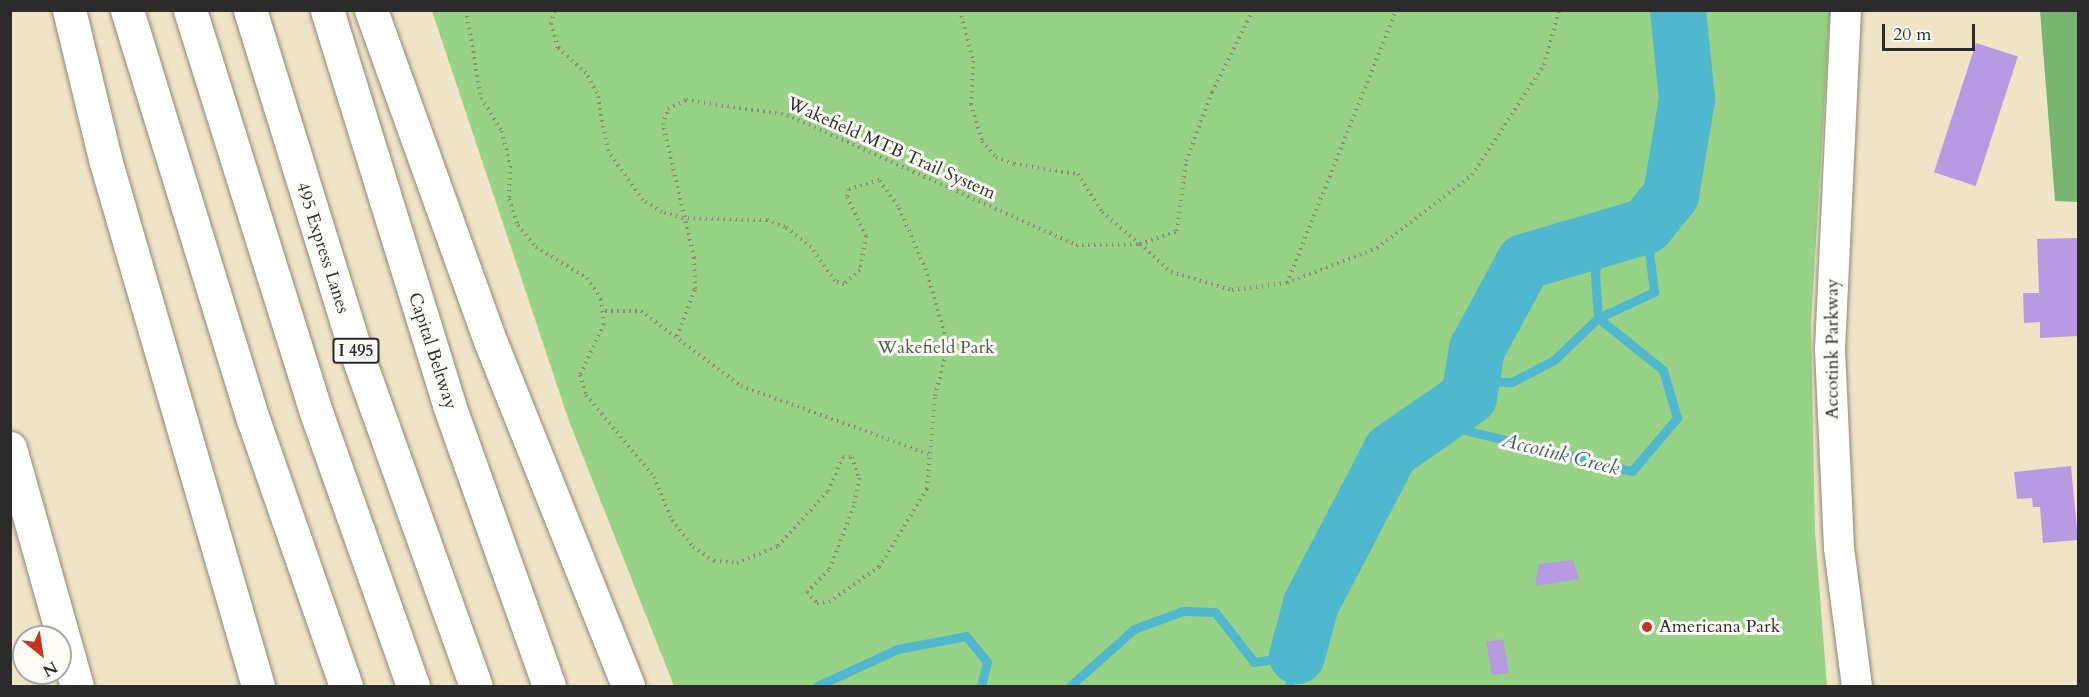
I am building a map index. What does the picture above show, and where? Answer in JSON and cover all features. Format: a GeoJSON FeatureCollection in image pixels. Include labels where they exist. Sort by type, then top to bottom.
{"type":"FeatureCollection","features":[{"type":"Feature","properties":{"kind":"main road"},"geometry":{"type":"LineString","coordinates":[[69,10],[105,159],[258,687]]}},
{"type":"Feature","properties":{"kind":"main road"},"geometry":{"type":"LineString","coordinates":[[127,10],[250,410],[346,687]]}},
{"type":"Feature","properties":{"kind":"main road"},"geometry":{"type":"LineString","coordinates":[[190,10],[316,412],[413,687]]}},
{"type":"Feature","properties":{"kind":"main road","name":"495 Express Lanes"},"geometry":{"type":"LineString","coordinates":[[250,10],[353,343],[476,687]]}},
{"type":"Feature","properties":{"kind":"main road","name":"Capital Beltway"},"geometry":{"type":"LineString","coordinates":[[327,10],[449,405],[549,687]]}},
{"type":"Feature","properties":{"kind":"main road"},"geometry":{"type":"LineString","coordinates":[[371,10],[491,343],[628,687]]}},
{"type":"Feature","properties":{"kind":"main road"},"geometry":{"type":"LineString","coordinates":[[10,448],[77,687]]}},
{"type":"Feature","properties":{"kind":"street","name":"Accotink Parkway"},"geometry":{"type":"LineString","coordinates":[[1846,10],[1830,349],[1839,548],[1857,687]]}},
{"type":"Feature","properties":{"kind":"path"},"geometry":{"type":"LineString","coordinates":[[466,10],[481,98],[502,131],[510,166],[509,199],[518,225],[536,247],[587,278],[605,311],[641,310],[741,386],[932,455]]}},
{"type":"Feature","properties":{"kind":"path","name":"Wakefield MTB Trail System"},"geometry":{"type":"LineString","coordinates":[[555,10],[551,24],[558,48],[586,73],[597,93],[608,151],[643,200],[683,218],[767,220],[785,227],[811,247],[835,282],[844,284],[860,270],[866,236],[847,197],[849,189],[879,180],[898,206],[926,270],[948,345],[935,396],[932,455],[927,489],[879,567],[829,602],[817,603],[807,592],[829,570],[854,506],[859,478],[852,457],[843,457],[828,491],[778,546],[737,563],[714,561],[693,546],[672,520],[654,477],[586,394],[580,375],[605,311]]}},
{"type":"Feature","properties":{"kind":"path","name":"Wakefield MTB Trail System"},"geometry":{"type":"LineString","coordinates":[[960,10],[973,61],[971,104],[982,141],[996,157],[1014,164],[1078,174],[1102,212],[1171,272],[1232,290],[1287,284],[1377,248],[1472,175],[1544,64],[1559,10]]}},
{"type":"Feature","properties":{"kind":"path","name":"Wakefield MTB Trail System"},"geometry":{"type":"LineString","coordinates":[[677,336],[695,289],[694,258],[663,125],[668,109],[686,100],[787,115],[1076,245],[1140,244],[1177,231],[1186,161],[1212,92],[1253,10]]}},
{"type":"Feature","properties":{"kind":"path"},"geometry":{"type":"LineString","coordinates":[[1287,284],[1396,10]]}},
{"type":"Feature","properties":{"kind":"green space","name":"Wakefield Park"},"geometry":{"type":"Polygon","coordinates":[[[432,11],[1830,11],[1811,323],[1815,532],[1827,686],[674,686],[569,421],[432,11]]]}},
{"type":"Feature","properties":{"kind":"green space"},"geometry":{"type":"Polygon","coordinates":[[[2040,11],[2078,11],[2078,202],[2055,201],[2040,11]]]}},
{"type":"Feature","properties":{"kind":"building"},"geometry":{"type":"Polygon","coordinates":[[[1976,43],[2018,57],[1976,186],[1934,172],[1976,43]]]}},
{"type":"Feature","properties":{"kind":"building"},"geometry":{"type":"Polygon","coordinates":[[[2078,238],[2078,336],[2040,338],[2040,322],[2024,323],[2023,293],[2039,293],[2037,239],[2078,238]]]}},
{"type":"Feature","properties":{"kind":"building"},"geometry":{"type":"Polygon","coordinates":[[[2071,466],[2078,540],[2043,543],[2040,507],[2033,507],[2032,498],[2017,499],[2014,472],[2071,466]]]}},
{"type":"Feature","properties":{"kind":"building"},"geometry":{"type":"Polygon","coordinates":[[[1573,560],[1579,579],[1535,586],[1539,564],[1573,560]]]}},
{"type":"Feature","properties":{"kind":"building"},"geometry":{"type":"Polygon","coordinates":[[[1503,639],[1509,672],[1492,675],[1486,642],[1503,639]]]}},
{"type":"Feature","properties":{"kind":"waterway","name":"Accotink Creek"},"geometry":{"type":"LineString","coordinates":[[1297,656],[1311,604],[1391,451],[1469,397],[1477,349],[1524,262],[1646,226],[1671,195],[1687,99],[1678,10]]}},
{"type":"Feature","properties":{"kind":"waterway","name":"Accotink Creek"},"geometry":{"type":"LineString","coordinates":[[1472,381],[1512,382],[1554,360],[1598,318],[1654,292],[1646,226]]}},
{"type":"Feature","properties":{"kind":"waterway","name":"Accotink Creek"},"geometry":{"type":"LineString","coordinates":[[1432,422],[1632,471],[1677,418],[1663,370],[1598,318],[1595,274],[1601,239]]}},
{"type":"Feature","properties":{"kind":"waterway"},"geometry":{"type":"LineString","coordinates":[[1070,686],[1134,629],[1183,611],[1215,612],[1254,662],[1297,656],[1289,686]]}},
{"type":"Feature","properties":{"kind":"waterway"},"geometry":{"type":"LineString","coordinates":[[817,686],[898,649],[966,636],[987,662],[981,686]]}},
{"type":"Feature","properties":{"kind":"place","name":"Americana Park"},"geometry":{"type":"Point","coordinates":[1647,627]}}]}
